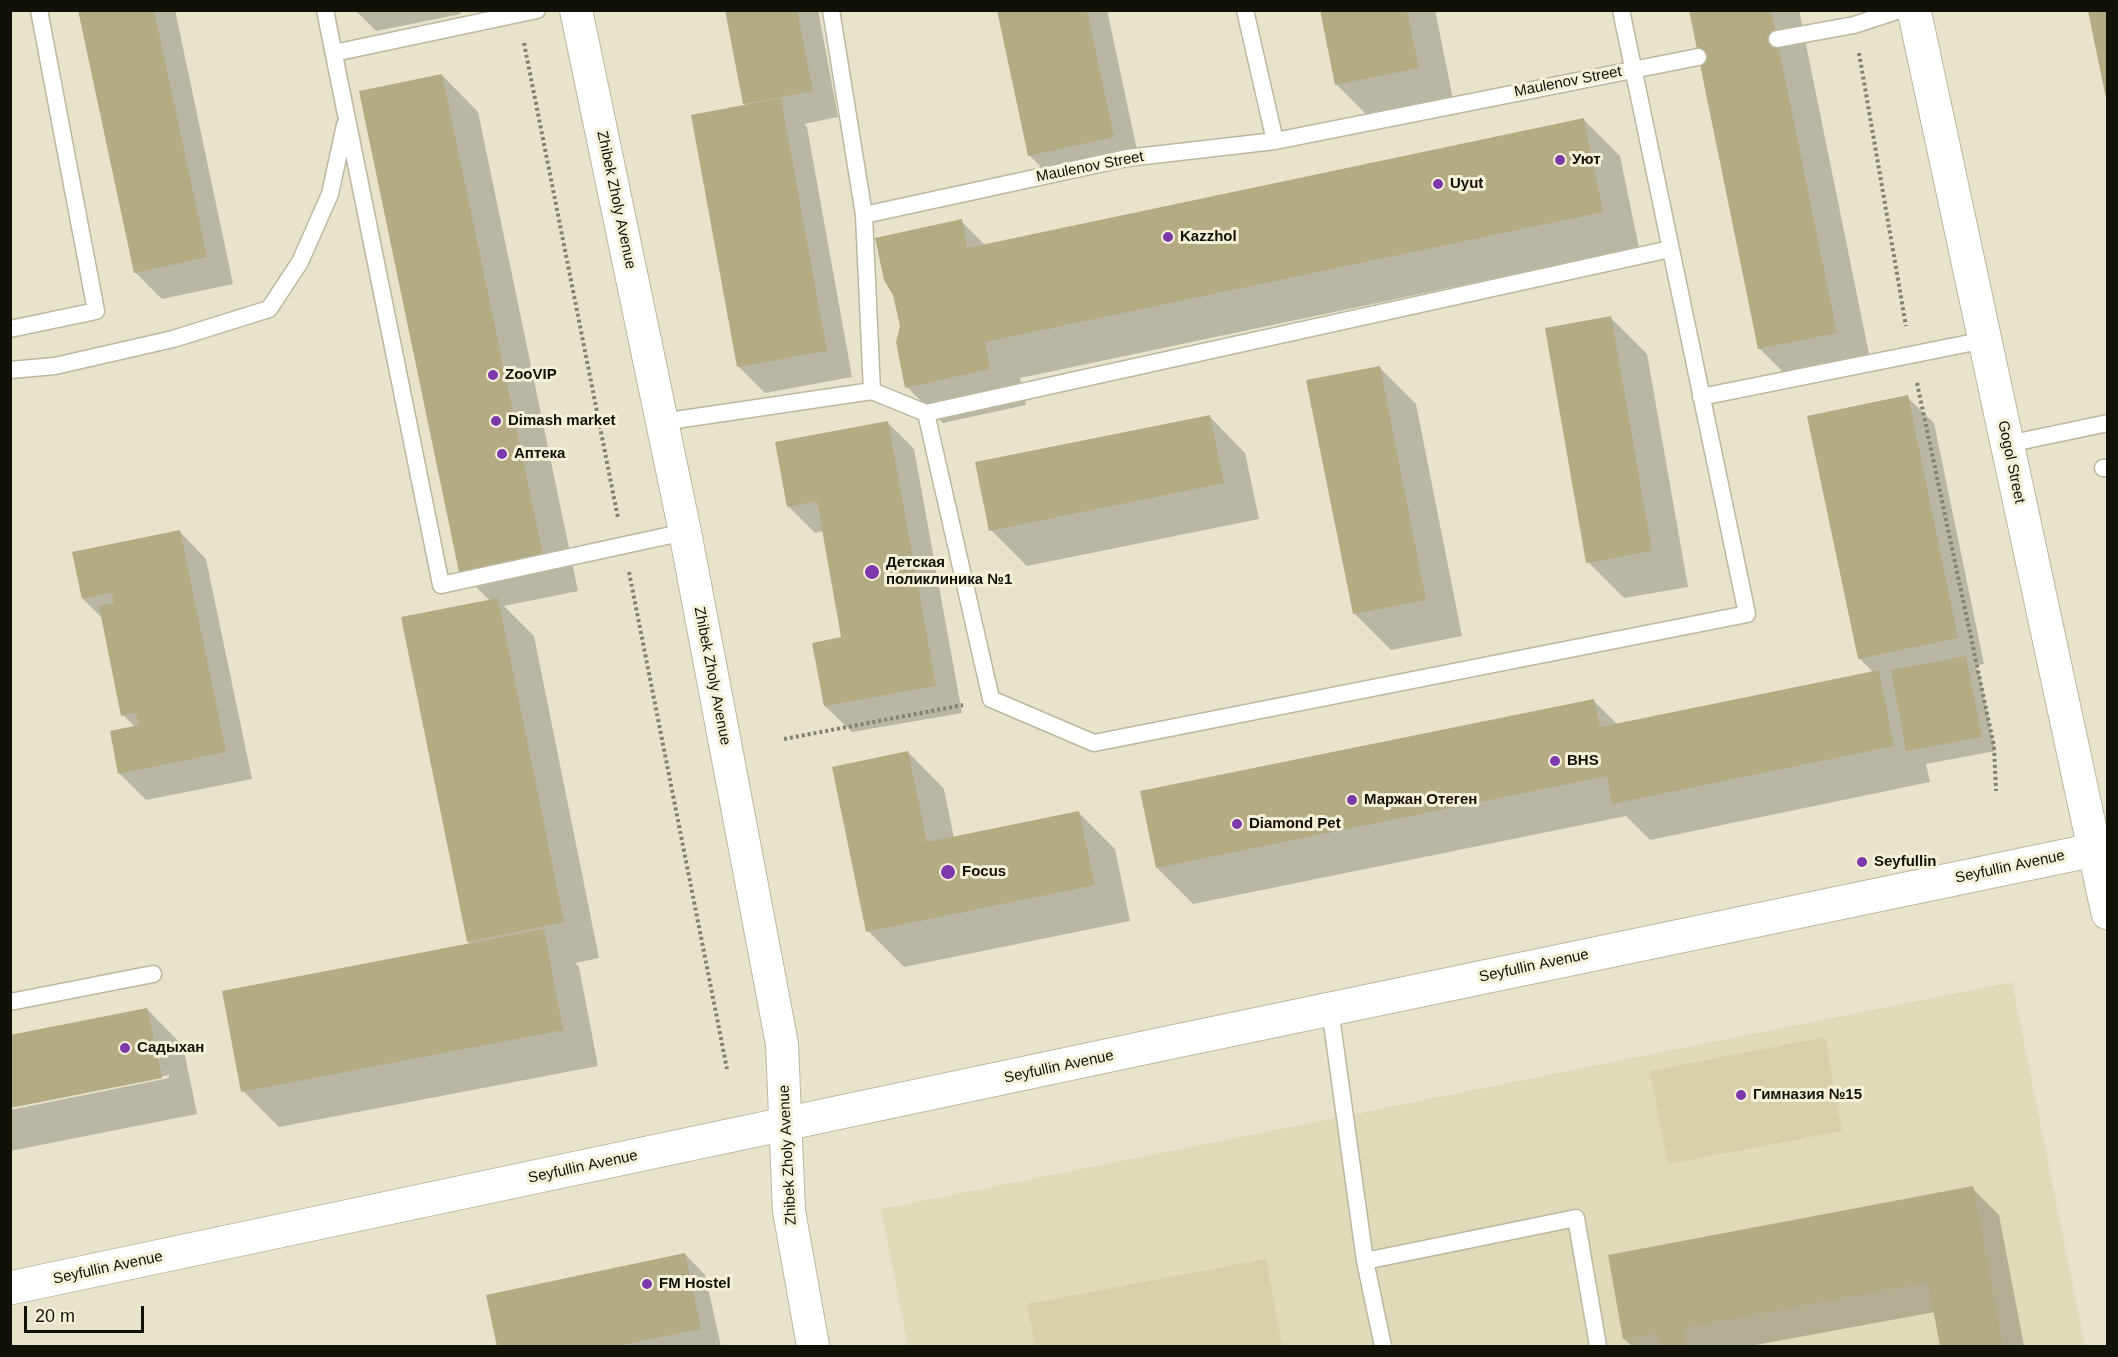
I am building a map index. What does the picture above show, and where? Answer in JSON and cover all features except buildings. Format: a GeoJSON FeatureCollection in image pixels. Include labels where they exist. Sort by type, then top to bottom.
{"type":"FeatureCollection","features":[{"type":"Feature","properties":{"kind":"main road","name":"Gogol Street"},"geometry":{"type":"LineString","coordinates":[[1914,10],[2008,444],[2101,849],[2108,914]]}},
{"type":"Feature","properties":{"kind":"main road","name":"Seyfullin Avenue"},"geometry":{"type":"LineString","coordinates":[[10,1288],[1330,1008],[2101,849]]}},
{"type":"Feature","properties":{"kind":"street","name":"Zhibek Zholy Avenue"},"geometry":{"type":"LineString","coordinates":[[576,10],[685,532],[782,1044],[789,1211],[813,1347]]}},
{"type":"Feature","properties":{"kind":"lane"},"geometry":{"type":"LineString","coordinates":[[10,329],[96,312],[39,10]]}},
{"type":"Feature","properties":{"kind":"lane"},"geometry":{"type":"LineString","coordinates":[[325,10],[441,585],[685,532]]}},
{"type":"Feature","properties":{"kind":"lane"},"geometry":{"type":"LineString","coordinates":[[334,53],[537,10]]}},
{"type":"Feature","properties":{"kind":"lane"},"geometry":{"type":"LineString","coordinates":[[831,10],[864,215],[872,391]]}},
{"type":"Feature","properties":{"kind":"lane"},"geometry":{"type":"LineString","coordinates":[[1245,10],[1275,141]]}},
{"type":"Feature","properties":{"kind":"lane"},"geometry":{"type":"LineString","coordinates":[[926,413],[991,699],[1094,744],[1747,614],[1621,10]]}},
{"type":"Feature","properties":{"kind":"lane"},"geometry":{"type":"LineString","coordinates":[[1776,39],[1854,25],[1900,10]]}},
{"type":"Feature","properties":{"kind":"lane","name":"Maulenov Street"},"geometry":{"type":"LineString","coordinates":[[864,215],[1127,158],[1275,141],[1698,57]]}},
{"type":"Feature","properties":{"kind":"lane"},"geometry":{"type":"LineString","coordinates":[[10,370],[55,366],[173,339],[269,309],[300,262],[330,194],[347,118]]}},
{"type":"Feature","properties":{"kind":"lane"},"geometry":{"type":"LineString","coordinates":[[662,422],[872,391],[926,413],[1670,249]]}},
{"type":"Feature","properties":{"kind":"lane"},"geometry":{"type":"LineString","coordinates":[[1701,397],[1985,340]]}},
{"type":"Feature","properties":{"kind":"lane"},"geometry":{"type":"LineString","coordinates":[[2008,444],[2108,423]]}},
{"type":"Feature","properties":{"kind":"lane"},"geometry":{"type":"LineString","coordinates":[[10,1002],[153,974]]}},
{"type":"Feature","properties":{"kind":"lane"},"geometry":{"type":"LineString","coordinates":[[1330,1008],[1365,1261],[1383,1347]]}},
{"type":"Feature","properties":{"kind":"lane"},"geometry":{"type":"LineString","coordinates":[[1365,1261],[1576,1218],[1598,1347]]}},
{"type":"Feature","properties":{"kind":"path"},"geometry":{"type":"LineString","coordinates":[[1854,25],[1911,355],[1994,746],[1996,791]]}},
{"type":"Feature","properties":{"kind":"path"},"geometry":{"type":"LineString","coordinates":[[784,738],[991,699]]}},
{"type":"Feature","properties":{"kind":"shaded area","name":"Гимназия №15"},"geometry":{"type":"Polygon","coordinates":[[[2012,982],[2085,1346],[908,1346],[881,1209],[2012,982]]]}},
{"type":"Feature","properties":{"kind":"shaded area"},"geometry":{"type":"Polygon","coordinates":[[[1825,1037],[1842,1131],[1668,1164],[1650,1071],[1825,1037]]]}},
{"type":"Feature","properties":{"kind":"shaded area"},"geometry":{"type":"Polygon","coordinates":[[[1266,1259],[1282,1346],[1035,1346],[1027,1304],[1266,1259]]]}},
{"type":"Feature","properties":{"kind":"place","name":"Уют"},"geometry":{"type":"Point","coordinates":[1560,160]}},
{"type":"Feature","properties":{"kind":"place","name":"Uyut"},"geometry":{"type":"Point","coordinates":[1438,184]}},
{"type":"Feature","properties":{"kind":"place","name":"Kazzhol"},"geometry":{"type":"Point","coordinates":[1168,237]}},
{"type":"Feature","properties":{"kind":"place","name":"ZooVIP"},"geometry":{"type":"Point","coordinates":[493,375]}},
{"type":"Feature","properties":{"kind":"place","name":"Dimash market"},"geometry":{"type":"Point","coordinates":[496,421]}},
{"type":"Feature","properties":{"kind":"place","name":"Аптека"},"geometry":{"type":"Point","coordinates":[502,454]}},
{"type":"Feature","properties":{"kind":"place","name":"Детская поликлиника №1"},"geometry":{"type":"Point","coordinates":[872,572]}},
{"type":"Feature","properties":{"kind":"place","name":"BHS"},"geometry":{"type":"Point","coordinates":[1555,761]}},
{"type":"Feature","properties":{"kind":"place","name":"Маржан Отеген"},"geometry":{"type":"Point","coordinates":[1352,800]}},
{"type":"Feature","properties":{"kind":"place","name":"Diamond Pet"},"geometry":{"type":"Point","coordinates":[1237,824]}},
{"type":"Feature","properties":{"kind":"place","name":"Seyfullin"},"geometry":{"type":"Point","coordinates":[1862,862]}},
{"type":"Feature","properties":{"kind":"place","name":"Focus"},"geometry":{"type":"Point","coordinates":[948,872]}},
{"type":"Feature","properties":{"kind":"place","name":"Садыхан"},"geometry":{"type":"Point","coordinates":[125,1048]}},
{"type":"Feature","properties":{"kind":"place","name":"Гимназия №15"},"geometry":{"type":"Point","coordinates":[1741,1095]}},
{"type":"Feature","properties":{"kind":"place","name":"FM Hostel"},"geometry":{"type":"Point","coordinates":[647,1284]}}]}
